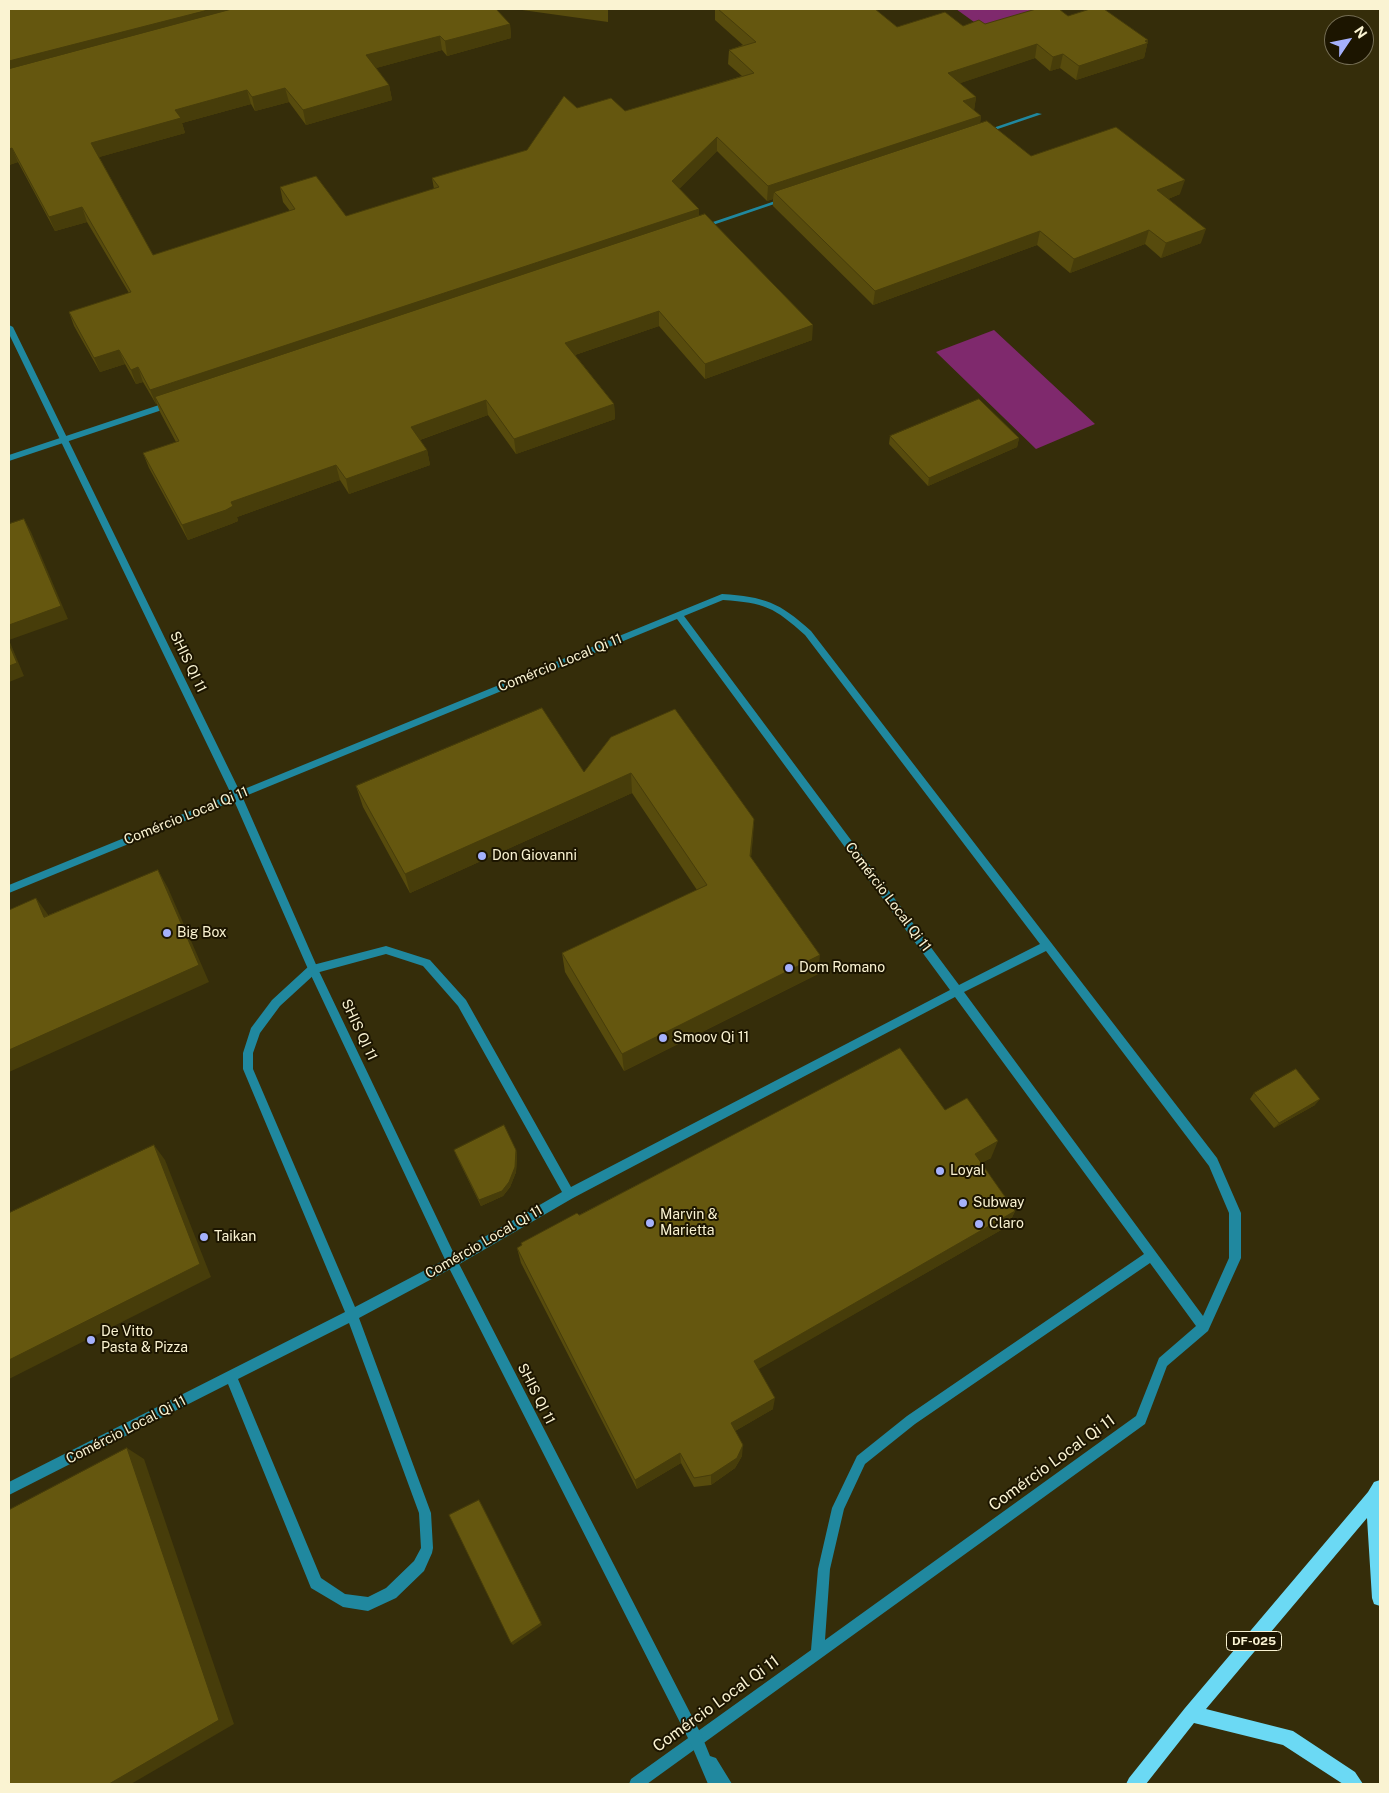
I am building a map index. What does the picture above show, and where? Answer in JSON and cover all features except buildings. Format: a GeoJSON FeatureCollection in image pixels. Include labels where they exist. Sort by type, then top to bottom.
{"type":"FeatureCollection","features":[{"type":"Feature","properties":{"kind":"main road"},"geometry":{"type":"LineString","coordinates":[[1377,1493],[1380,1598]]}},
{"type":"Feature","properties":{"kind":"main road","name":"DF-025"},"geometry":{"type":"LineString","coordinates":[[1135,1784],[1191,1714],[1377,1493]]}},
{"type":"Feature","properties":{"kind":"main road"},"geometry":{"type":"LineString","coordinates":[[1191,1714],[1287,1737],[1349,1778],[1354,1784]]}},
{"type":"Feature","properties":{"kind":"street"},"geometry":{"type":"LineString","coordinates":[[973,136],[1039,114]]}},
{"type":"Feature","properties":{"kind":"street"},"geometry":{"type":"LineString","coordinates":[[698,228],[793,196]]}},
{"type":"Feature","properties":{"kind":"street","name":"SHIS QI 11"},"geometry":{"type":"LineString","coordinates":[[9,327],[237,796],[313,969],[452,1262],[696,1739]]}},
{"type":"Feature","properties":{"kind":"street"},"geometry":{"type":"LineString","coordinates":[[9,458],[176,402]]}},
{"type":"Feature","properties":{"kind":"street"},"geometry":{"type":"LineString","coordinates":[[678,614],[722,597],[760,600],[783,611],[808,633],[1213,1162],[1235,1213],[1235,1258],[1204,1327]]}},
{"type":"Feature","properties":{"kind":"street","name":"Comércio Local Qi 11"},"geometry":{"type":"LineString","coordinates":[[9,889],[678,614],[958,991],[1204,1327],[1163,1362],[1141,1420],[636,1784]]}},
{"type":"Feature","properties":{"kind":"street"},"geometry":{"type":"LineString","coordinates":[[958,991],[1047,946]]}},
{"type":"Feature","properties":{"kind":"street"},"geometry":{"type":"LineString","coordinates":[[231,1376],[316,1583],[343,1600],[351,1602],[368,1604],[391,1593],[418,1566],[426,1548],[425,1513],[352,1315],[248,1070],[248,1053],[255,1031],[276,1004],[313,969],[386,950],[426,963],[462,1003],[568,1194]]}},
{"type":"Feature","properties":{"kind":"street","name":"Comércio Local Qi 11"},"geometry":{"type":"LineString","coordinates":[[9,1489],[352,1315],[452,1262],[568,1194],[958,991]]}},
{"type":"Feature","properties":{"kind":"street"},"geometry":{"type":"LineString","coordinates":[[817,1653],[824,1569],[836,1516],[861,1460],[911,1420],[1151,1256]]}},
{"type":"Feature","properties":{"kind":"street"},"geometry":{"type":"LineString","coordinates":[[696,1739],[715,1784]]}},
{"type":"Feature","properties":{"kind":"street"},"geometry":{"type":"LineString","coordinates":[[696,1739],[725,1784]]}},
{"type":"Feature","properties":{"kind":"shaded area"},"geometry":{"type":"Polygon","coordinates":[[[956,9],[1033,9],[1035,10],[981,27],[956,9]]]}},
{"type":"Feature","properties":{"kind":"shaded area"},"geometry":{"type":"Polygon","coordinates":[[[994,330],[1095,424],[1036,449],[936,352],[994,330]]]}},
{"type":"Feature","properties":{"kind":"place","name":"Don Giovanni"},"geometry":{"type":"Point","coordinates":[482,856]}},
{"type":"Feature","properties":{"kind":"place","name":"Big Box"},"geometry":{"type":"Point","coordinates":[167,933]}},
{"type":"Feature","properties":{"kind":"place","name":"Dom Romano"},"geometry":{"type":"Point","coordinates":[789,968]}},
{"type":"Feature","properties":{"kind":"place","name":"Smoov Qi 11"},"geometry":{"type":"Point","coordinates":[663,1038]}},
{"type":"Feature","properties":{"kind":"place","name":"Loyal"},"geometry":{"type":"Point","coordinates":[940,1171]}},
{"type":"Feature","properties":{"kind":"place","name":"Subway"},"geometry":{"type":"Point","coordinates":[963,1203]}},
{"type":"Feature","properties":{"kind":"place","name":"Marvin & Marietta"},"geometry":{"type":"Point","coordinates":[650,1223]}},
{"type":"Feature","properties":{"kind":"place","name":"Claro"},"geometry":{"type":"Point","coordinates":[979,1224]}},
{"type":"Feature","properties":{"kind":"place","name":"Taikan"},"geometry":{"type":"Point","coordinates":[204,1237]}},
{"type":"Feature","properties":{"kind":"place","name":"De Vitto Pasta & Pizza"},"geometry":{"type":"Point","coordinates":[91,1340]}}]}
